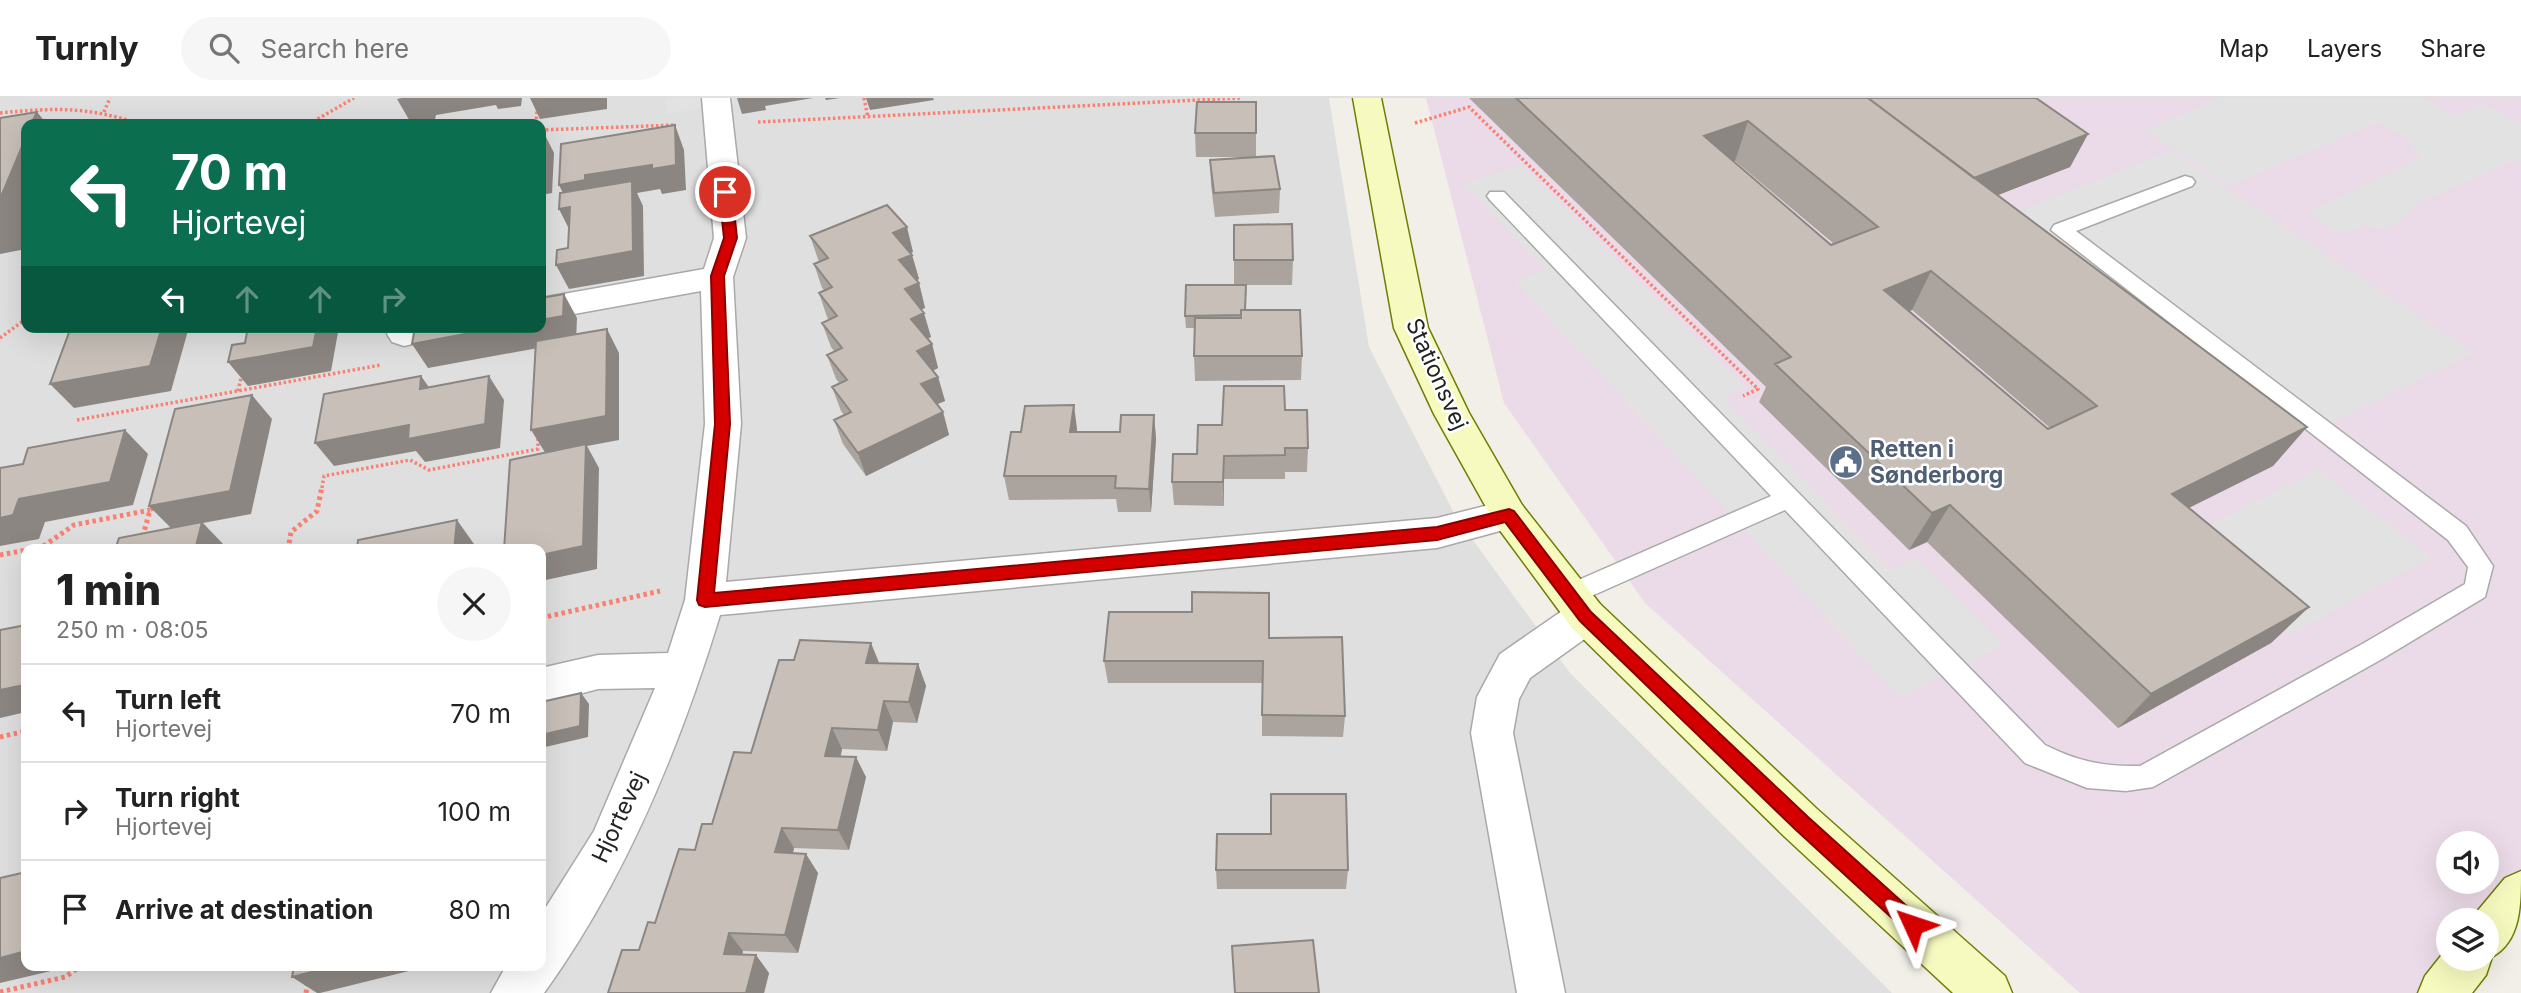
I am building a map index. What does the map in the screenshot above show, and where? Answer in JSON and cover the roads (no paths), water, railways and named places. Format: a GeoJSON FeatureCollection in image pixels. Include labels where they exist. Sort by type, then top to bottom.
{"type":"FeatureCollection","features":[{"type":"Feature","properties":{"kind":"street","name":"Stationsvej"},"geometry":{"type":"LineString","coordinates":[[1367,98],[1411,328],[1452,414],[1509,515],[1577,606],[1801,823],[1988,993]]}},
{"type":"Feature","properties":{"kind":"street","name":"Hjortevej"},"geometry":{"type":"LineString","coordinates":[[546,949],[611,844],[683,670],[705,591],[723,424],[717,276],[730,238],[717,111]]}},
{"type":"Feature","properties":{"kind":"street"},"geometry":{"type":"LineString","coordinates":[[546,308],[717,276]]}},
{"type":"Feature","properties":{"kind":"street"},"geometry":{"type":"LineString","coordinates":[[404,334],[409,333]]}},
{"type":"Feature","properties":{"kind":"street"},"geometry":{"type":"LineString","coordinates":[[705,591],[1437,533],[1509,515]]}},
{"type":"Feature","properties":{"kind":"street"},"geometry":{"type":"LineString","coordinates":[[1541,993],[1492,733],[1498,697],[1515,666],[1577,606]]}},
{"type":"Feature","properties":{"kind":"street"},"geometry":{"type":"LineString","coordinates":[[546,685],[598,673],[683,670]]}},
{"type":"Feature","properties":{"kind":"street"},"geometry":{"type":"LineString","coordinates":[[2499,921],[2521,893]]}},
{"type":"Feature","properties":{"kind":"street"},"geometry":{"type":"LineString","coordinates":[[515,993],[531,971]]}},
{"type":"Feature","properties":{"kind":"street"},"geometry":{"type":"LineString","coordinates":[[2442,993],[2459,971]]}},
{"type":"Feature","properties":{"kind":"lane"},"geometry":{"type":"LineString","coordinates":[[1497,196],[2035,754],[2068,771],[2105,781],[2143,778],[2373,651],[2476,590],[2481,566],[2457,533],[2062,230],[2185,182]]}},
{"type":"Feature","properties":{"kind":"lane"},"geometry":{"type":"LineString","coordinates":[[1577,606],[1790,498]]}},
{"type":"Feature","properties":{"kind":"place","name":"Retten i Sønderborg"},"geometry":{"type":"Point","coordinates":[1846,462]}}]}
